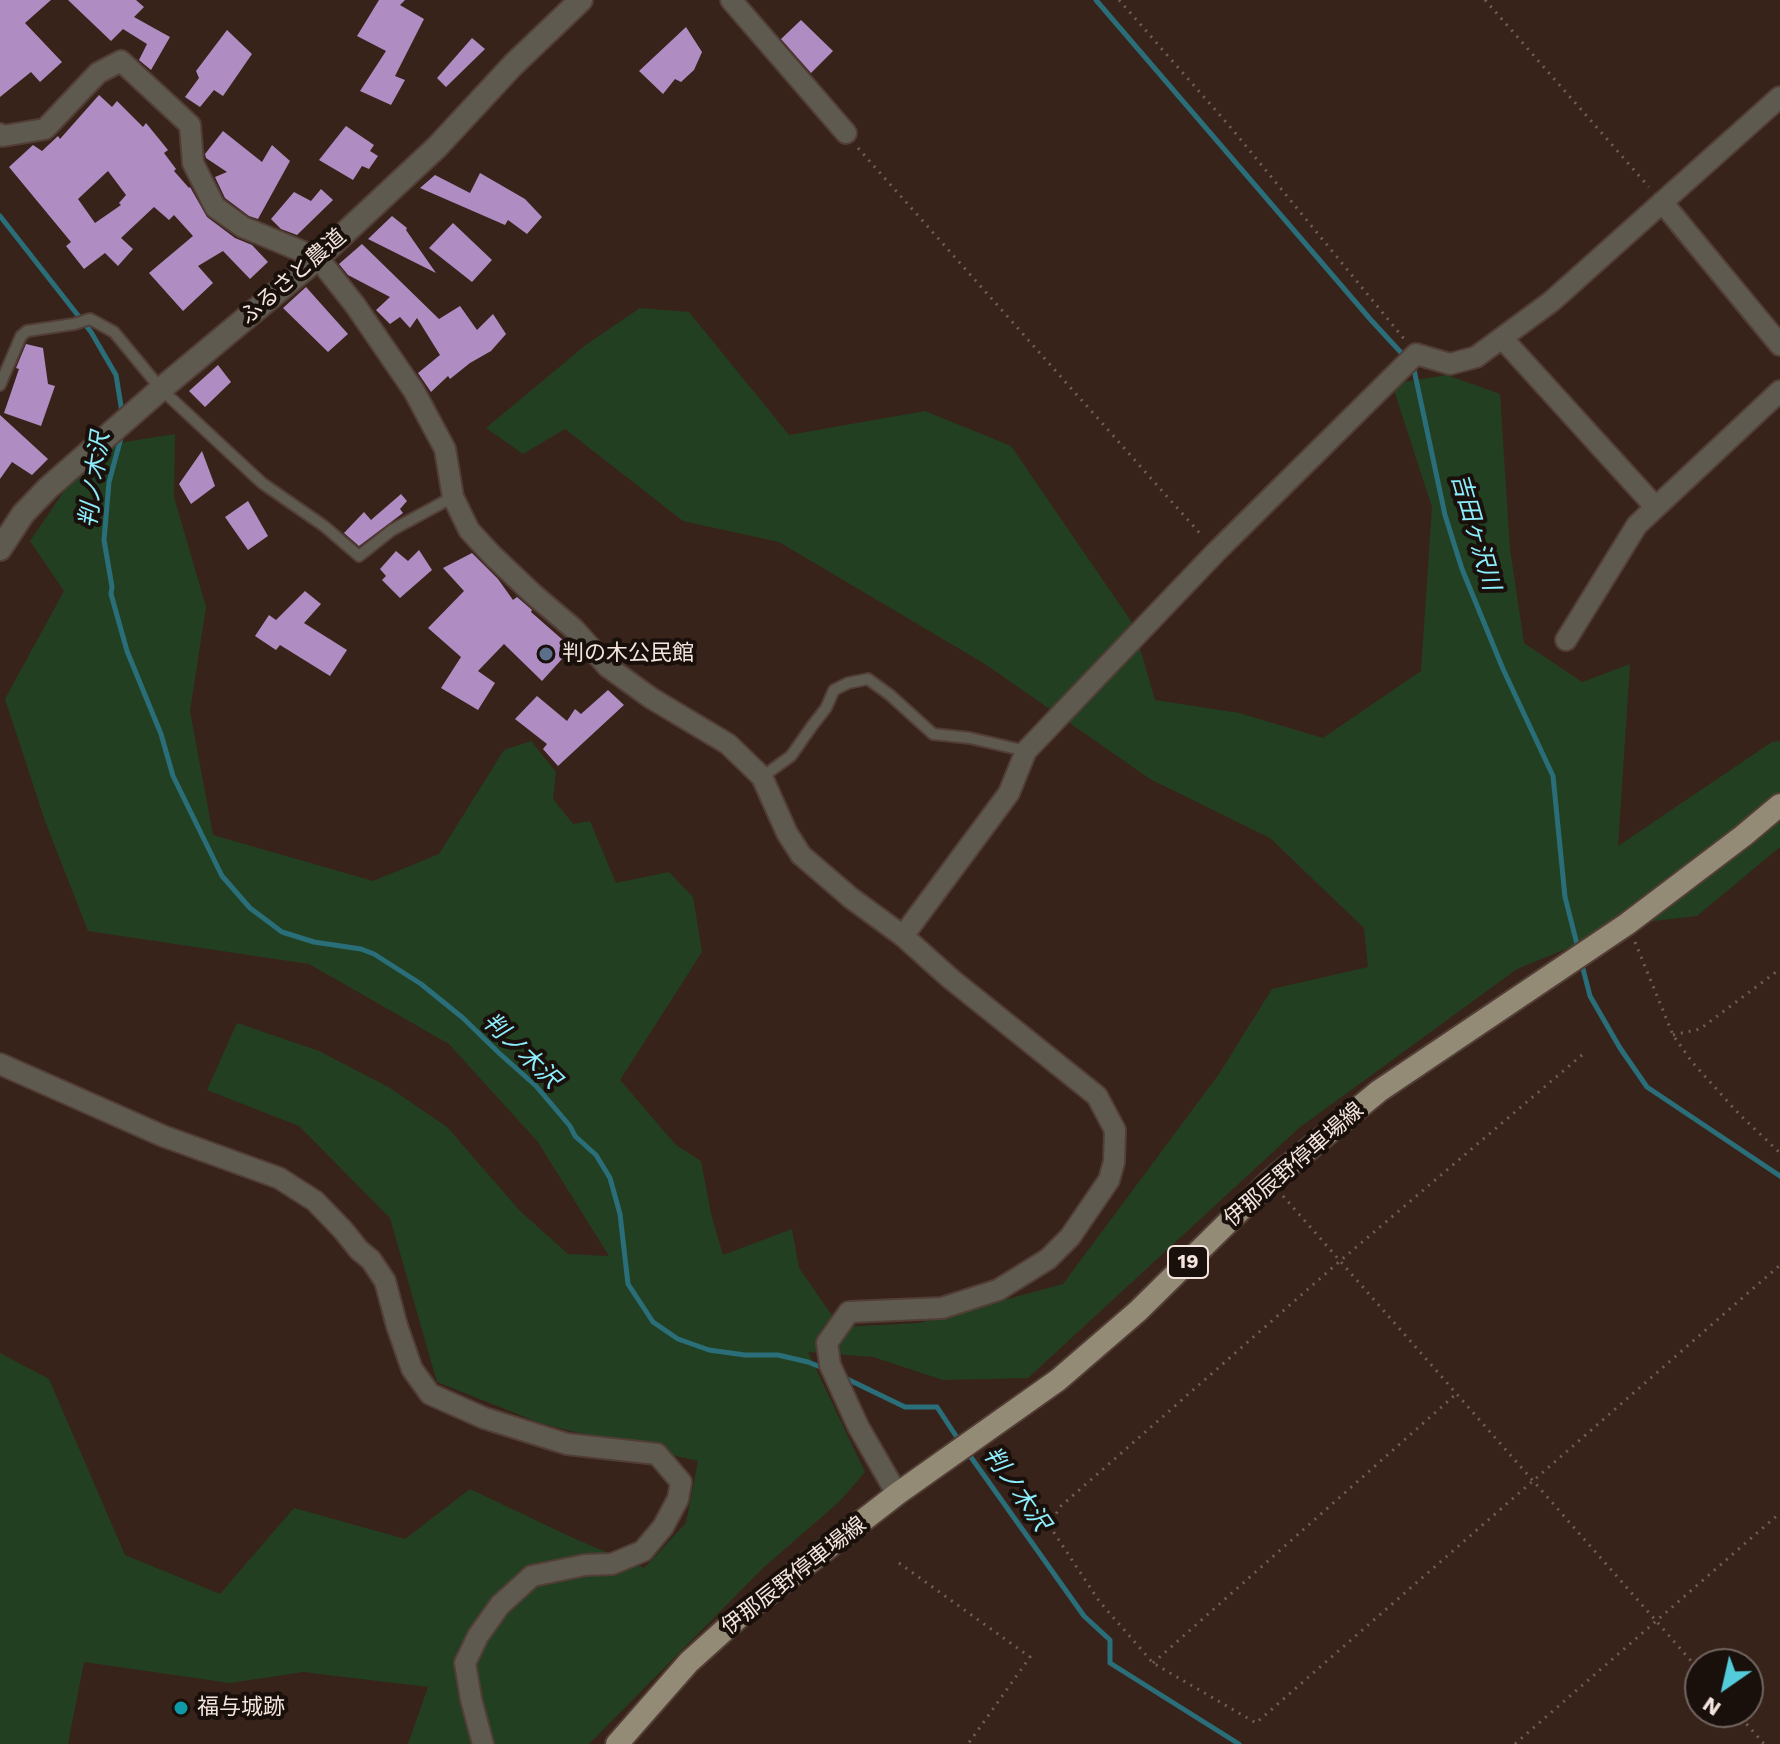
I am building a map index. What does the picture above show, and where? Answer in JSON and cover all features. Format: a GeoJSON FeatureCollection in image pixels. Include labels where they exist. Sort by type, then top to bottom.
{"type":"FeatureCollection","features":[{"type":"Feature","properties":{"kind":"main road","name":"伊那辰野停車場線"},"geometry":{"type":"LineString","coordinates":[[617,1744],[689,1662],[740,1616],[897,1494],[1058,1380],[1138,1311],[1270,1181],[1379,1091],[1627,924],[1780,805]]}},
{"type":"Feature","properties":{"kind":"street","name":"ふるさと農道"},"geometry":{"type":"LineString","coordinates":[[0,549],[23,514],[48,488],[318,258],[437,147],[513,65],[581,0]]}},
{"type":"Feature","properties":{"kind":"street"},"geometry":{"type":"LineString","coordinates":[[731,0],[846,133]]}},
{"type":"Feature","properties":{"kind":"street"},"geometry":{"type":"LineString","coordinates":[[0,134],[45,129],[98,73],[121,61],[190,125],[193,163],[215,207],[243,227],[318,258],[355,305],[414,391],[445,449],[453,497],[469,530],[492,555],[574,629],[608,667],[651,698],[728,744],[762,777],[787,833],[801,855],[1097,1096],[1115,1130],[1114,1162],[1109,1180],[1070,1237],[1048,1259],[998,1290],[942,1308],[849,1312],[827,1343],[830,1365],[858,1426],[897,1494]]}},
{"type":"Feature","properties":{"kind":"street"},"geometry":{"type":"LineString","coordinates":[[903,936],[1009,793],[1026,751],[1216,552],[1416,354],[1450,364],[1476,357],[1552,301],[1780,97]]}},
{"type":"Feature","properties":{"kind":"street"},"geometry":{"type":"LineString","coordinates":[[1662,202],[1780,345]]}},
{"type":"Feature","properties":{"kind":"street"},"geometry":{"type":"LineString","coordinates":[[1502,338],[1650,501]]}},
{"type":"Feature","properties":{"kind":"street"},"geometry":{"type":"LineString","coordinates":[[1566,640],[1637,525],[1780,391]]}},
{"type":"Feature","properties":{"kind":"street"},"geometry":{"type":"LineString","coordinates":[[0,1064],[163,1136],[279,1178],[315,1201],[371,1260],[385,1281],[412,1369],[430,1394],[484,1418],[567,1444],[657,1454],[681,1482],[678,1499],[663,1527],[643,1551],[612,1564],[585,1565],[532,1576],[500,1605],[478,1636],[465,1663],[483,1744]]}},
{"type":"Feature","properties":{"kind":"lane"},"geometry":{"type":"LineString","coordinates":[[0,385],[21,336],[27,331],[90,319],[114,332],[161,389],[262,483],[324,526],[359,556],[392,530],[453,497]]}},
{"type":"Feature","properties":{"kind":"lane"},"geometry":{"type":"LineString","coordinates":[[762,777],[791,756],[826,708],[834,690],[868,679],[933,734],[970,738],[1026,751]]}},
{"type":"Feature","properties":{"kind":"path"},"geometry":{"type":"LineString","coordinates":[[1119,0],[1232,129],[1416,354]]}},
{"type":"Feature","properties":{"kind":"path"},"geometry":{"type":"LineString","coordinates":[[1485,0],[1662,202]]}},
{"type":"Feature","properties":{"kind":"path"},"geometry":{"type":"LineString","coordinates":[[846,133],[1216,552]]}},
{"type":"Feature","properties":{"kind":"path"},"geometry":{"type":"LineString","coordinates":[[1627,924],[1673,1035],[1692,1062],[1739,1114],[1780,1153]]}},
{"type":"Feature","properties":{"kind":"path"},"geometry":{"type":"LineString","coordinates":[[1673,1035],[1700,1029],[1780,969]]}},
{"type":"Feature","properties":{"kind":"path"},"geometry":{"type":"LineString","coordinates":[[1582,1055],[1340,1261],[1061,1506],[1049,1525],[1099,1601],[1153,1663],[1256,1723],[1780,1265]]}},
{"type":"Feature","properties":{"kind":"path"},"geometry":{"type":"LineString","coordinates":[[1270,1181],[1684,1653]]}},
{"type":"Feature","properties":{"kind":"path"},"geometry":{"type":"LineString","coordinates":[[1153,1663],[1457,1394]]}},
{"type":"Feature","properties":{"kind":"path"},"geometry":{"type":"LineString","coordinates":[[1515,1744],[1780,1513]]}},
{"type":"Feature","properties":{"kind":"path"},"geometry":{"type":"LineString","coordinates":[[899,1563],[1030,1657],[968,1744]]}},
{"type":"Feature","properties":{"kind":"path"},"geometry":{"type":"LineString","coordinates":[[1750,1728],[1764,1744]]}},
{"type":"Feature","properties":{"kind":"green space"},"geometry":{"type":"Polygon","coordinates":[[[640,308],[689,312],[789,435],[925,411],[1011,446],[1133,624],[1155,700],[1239,713],[1323,738],[1421,671],[1432,507],[1392,384],[1447,375],[1500,394],[1510,549],[1524,643],[1582,682],[1630,664],[1618,846],[1772,742],[1780,741],[1780,847],[1697,916],[1627,924],[1517,969],[1299,1128],[1028,1378],[943,1380],[873,1357],[808,1352],[865,1472],[840,1501],[763,1568],[589,1744],[408,1744],[428,1687],[303,1672],[230,1683],[84,1662],[68,1744],[0,1744],[0,1353],[49,1379],[125,1555],[220,1594],[294,1508],[405,1539],[470,1489],[644,1568],[686,1523],[698,1461],[540,1423],[437,1382],[390,1218],[299,1126],[207,1090],[237,1023],[319,1051],[390,1088],[447,1127],[520,1211],[568,1254],[609,1256],[538,1142],[449,1044],[309,964],[88,931],[45,821],[5,699],[64,591],[30,541],[94,447],[175,434],[174,497],[206,607],[190,711],[213,835],[373,881],[439,854],[504,750],[531,741],[556,772],[553,799],[573,824],[590,821],[616,883],[669,872],[693,897],[702,952],[620,1080],[676,1145],[701,1161],[723,1255],[792,1229],[799,1268],[840,1327],[919,1323],[1063,1284],[1219,1074],[1272,989],[1368,967],[1364,928],[1270,838],[1150,779],[985,664],[779,542],[683,521],[565,429],[523,454],[486,428],[587,344],[640,308]]]}},
{"type":"Feature","properties":{"kind":"building"},"geometry":{"type":"Polygon","coordinates":[[[0,0],[51,0],[25,23],[62,62],[40,82],[31,72],[0,97],[0,0]]]}},
{"type":"Feature","properties":{"kind":"building"},"geometry":{"type":"Polygon","coordinates":[[[68,0],[136,0],[144,7],[134,17],[170,37],[151,70],[139,60],[147,44],[123,29],[111,41],[68,0]]]}},
{"type":"Feature","properties":{"kind":"building"},"geometry":{"type":"Polygon","coordinates":[[[379,0],[405,0],[400,5],[424,19],[395,76],[405,80],[391,105],[360,91],[386,51],[357,36],[379,0]]]}},
{"type":"Feature","properties":{"kind":"building"},"geometry":{"type":"Polygon","coordinates":[[[801,20],[833,51],[811,73],[781,39],[801,20]]]}},
{"type":"Feature","properties":{"kind":"building"},"geometry":{"type":"Polygon","coordinates":[[[686,27],[702,52],[694,70],[681,82],[675,79],[663,94],[639,71],[686,27]]]}},
{"type":"Feature","properties":{"kind":"building"},"geometry":{"type":"Polygon","coordinates":[[[227,30],[252,54],[223,96],[214,90],[200,107],[185,97],[199,78],[196,71],[227,30]]]}},
{"type":"Feature","properties":{"kind":"building"},"geometry":{"type":"Polygon","coordinates":[[[472,38],[485,49],[446,87],[437,78],[472,38]]]}},
{"type":"Feature","properties":{"kind":"building"},"geometry":{"type":"Polygon","coordinates":[[[99,95],[112,107],[117,101],[143,127],[146,123],[168,150],[164,153],[176,169],[174,171],[190,187],[207,217],[235,238],[252,245],[268,262],[250,279],[223,251],[198,266],[213,283],[183,311],[149,273],[193,236],[174,215],[169,220],[154,207],[121,238],[133,249],[118,266],[105,253],[84,269],[66,246],[71,242],[9,167],[33,145],[42,151],[58,136],[60,139],[99,95]],[[108,171],[78,199],[95,223],[121,205],[119,203],[126,195],[108,171]]]}},
{"type":"Feature","properties":{"kind":"building"},"geometry":{"type":"Polygon","coordinates":[[[346,126],[374,145],[370,151],[378,156],[369,169],[362,166],[353,180],[319,160],[346,126]]]}},
{"type":"Feature","properties":{"kind":"building"},"geometry":{"type":"Polygon","coordinates":[[[223,131],[262,162],[272,145],[290,161],[258,219],[225,198],[215,177],[227,172],[206,158],[205,154],[223,131]]]}},
{"type":"Feature","properties":{"kind":"building"},"geometry":{"type":"Polygon","coordinates":[[[480,173],[525,199],[542,217],[527,234],[508,220],[505,225],[420,188],[435,175],[470,193],[480,173]]]}},
{"type":"Feature","properties":{"kind":"building"},"geometry":{"type":"Polygon","coordinates":[[[321,189],[333,200],[297,235],[281,229],[271,219],[294,192],[311,201],[321,189]]]}},
{"type":"Feature","properties":{"kind":"building"},"geometry":{"type":"Polygon","coordinates":[[[392,216],[407,228],[436,273],[368,239],[392,216]]]}},
{"type":"Feature","properties":{"kind":"building"},"geometry":{"type":"Polygon","coordinates":[[[453,223],[492,260],[472,282],[429,248],[453,223]]]}},
{"type":"Feature","properties":{"kind":"building"},"geometry":{"type":"Polygon","coordinates":[[[362,244],[439,319],[460,306],[477,330],[493,314],[506,334],[491,351],[450,379],[448,376],[431,392],[418,373],[440,355],[417,318],[410,328],[400,317],[390,324],[376,310],[390,297],[348,275],[339,264],[362,244]]]}},
{"type":"Feature","properties":{"kind":"building"},"geometry":{"type":"Polygon","coordinates":[[[306,287],[348,334],[328,352],[283,308],[306,287]]]}},
{"type":"Feature","properties":{"kind":"building"},"geometry":{"type":"Polygon","coordinates":[[[26,344],[43,348],[48,384],[55,386],[41,426],[4,413],[26,344]]]}},
{"type":"Feature","properties":{"kind":"building"},"geometry":{"type":"Polygon","coordinates":[[[218,365],[231,382],[205,407],[189,391],[218,365]]]}},
{"type":"Feature","properties":{"kind":"building"},"geometry":{"type":"Polygon","coordinates":[[[0,415],[48,459],[32,475],[12,462],[0,479],[0,415]]]}},
{"type":"Feature","properties":{"kind":"building"},"geometry":{"type":"Polygon","coordinates":[[[202,451],[215,486],[191,504],[179,484],[202,451]]]}},
{"type":"Feature","properties":{"kind":"building"},"geometry":{"type":"Polygon","coordinates":[[[401,494],[407,501],[400,509],[403,513],[359,546],[344,533],[364,512],[371,520],[401,494]]]}},
{"type":"Feature","properties":{"kind":"building"},"geometry":{"type":"Polygon","coordinates":[[[248,501],[268,536],[248,550],[225,517],[248,501]]]}},
{"type":"Feature","properties":{"kind":"building"},"geometry":{"type":"Polygon","coordinates":[[[419,550],[432,570],[400,598],[382,580],[386,576],[380,569],[396,551],[408,561],[419,550]]]}},
{"type":"Feature","properties":{"kind":"building"},"geometry":{"type":"Polygon","coordinates":[[[472,553],[498,579],[513,600],[517,597],[572,648],[542,681],[504,644],[478,671],[495,683],[478,710],[441,688],[461,657],[428,628],[464,591],[443,568],[472,553]]]}},
{"type":"Feature","properties":{"kind":"building"},"geometry":{"type":"Polygon","coordinates":[[[305,591],[321,604],[304,623],[347,650],[330,676],[280,645],[276,650],[255,636],[269,615],[276,620],[305,591]]]}},
{"type":"Feature","properties":{"kind":"building"},"geometry":{"type":"Polygon","coordinates":[[[608,690],[624,705],[558,766],[543,749],[547,744],[515,719],[537,696],[567,721],[575,709],[581,714],[608,690]]]}},
{"type":"Feature","properties":{"kind":"waterway","name":"吉田ヶ沢川"},"geometry":{"type":"LineString","coordinates":[[1096,0],[1406,358]]}},
{"type":"Feature","properties":{"kind":"waterway","name":"判ノ木沢"},"geometry":{"type":"LineString","coordinates":[[0,216],[91,332],[116,375],[122,412]]}},
{"type":"Feature","properties":{"kind":"waterway","name":"吉田ヶ沢川"},"geometry":{"type":"LineString","coordinates":[[1413,365],[1445,515],[1462,569],[1503,669],[1553,776],[1565,897],[1578,948]]}},
{"type":"Feature","properties":{"kind":"waterway","name":"判ノ木沢"},"geometry":{"type":"LineString","coordinates":[[122,434],[109,482],[104,540],[111,594],[127,651],[161,734],[173,776],[222,876],[250,908],[282,932],[314,942],[361,949],[421,984],[463,1018],[536,1086],[575,1136],[596,1155],[610,1178],[620,1214],[628,1284],[653,1322],[678,1339],[709,1350],[778,1355],[823,1368]]}},
{"type":"Feature","properties":{"kind":"waterway","name":"吉田ヶ沢川"},"geometry":{"type":"LineString","coordinates":[[1581,961],[1590,996],[1647,1087],[1780,1176]]}},
{"type":"Feature","properties":{"kind":"waterway","name":"判ノ木沢"},"geometry":{"type":"LineString","coordinates":[[843,1377],[905,1407],[937,1407],[960,1442]]}},
{"type":"Feature","properties":{"kind":"waterway","name":"判ノ木沢"},"geometry":{"type":"LineString","coordinates":[[968,1453],[1084,1616],[1110,1640],[1110,1663],[1239,1744]]}},
{"type":"Feature","properties":{"kind":"place","name":"判の木公民館"},"geometry":{"type":"Point","coordinates":[546,654]}},
{"type":"Feature","properties":{"kind":"place","name":"福与城跡"},"geometry":{"type":"Point","coordinates":[181,1708]}}]}
